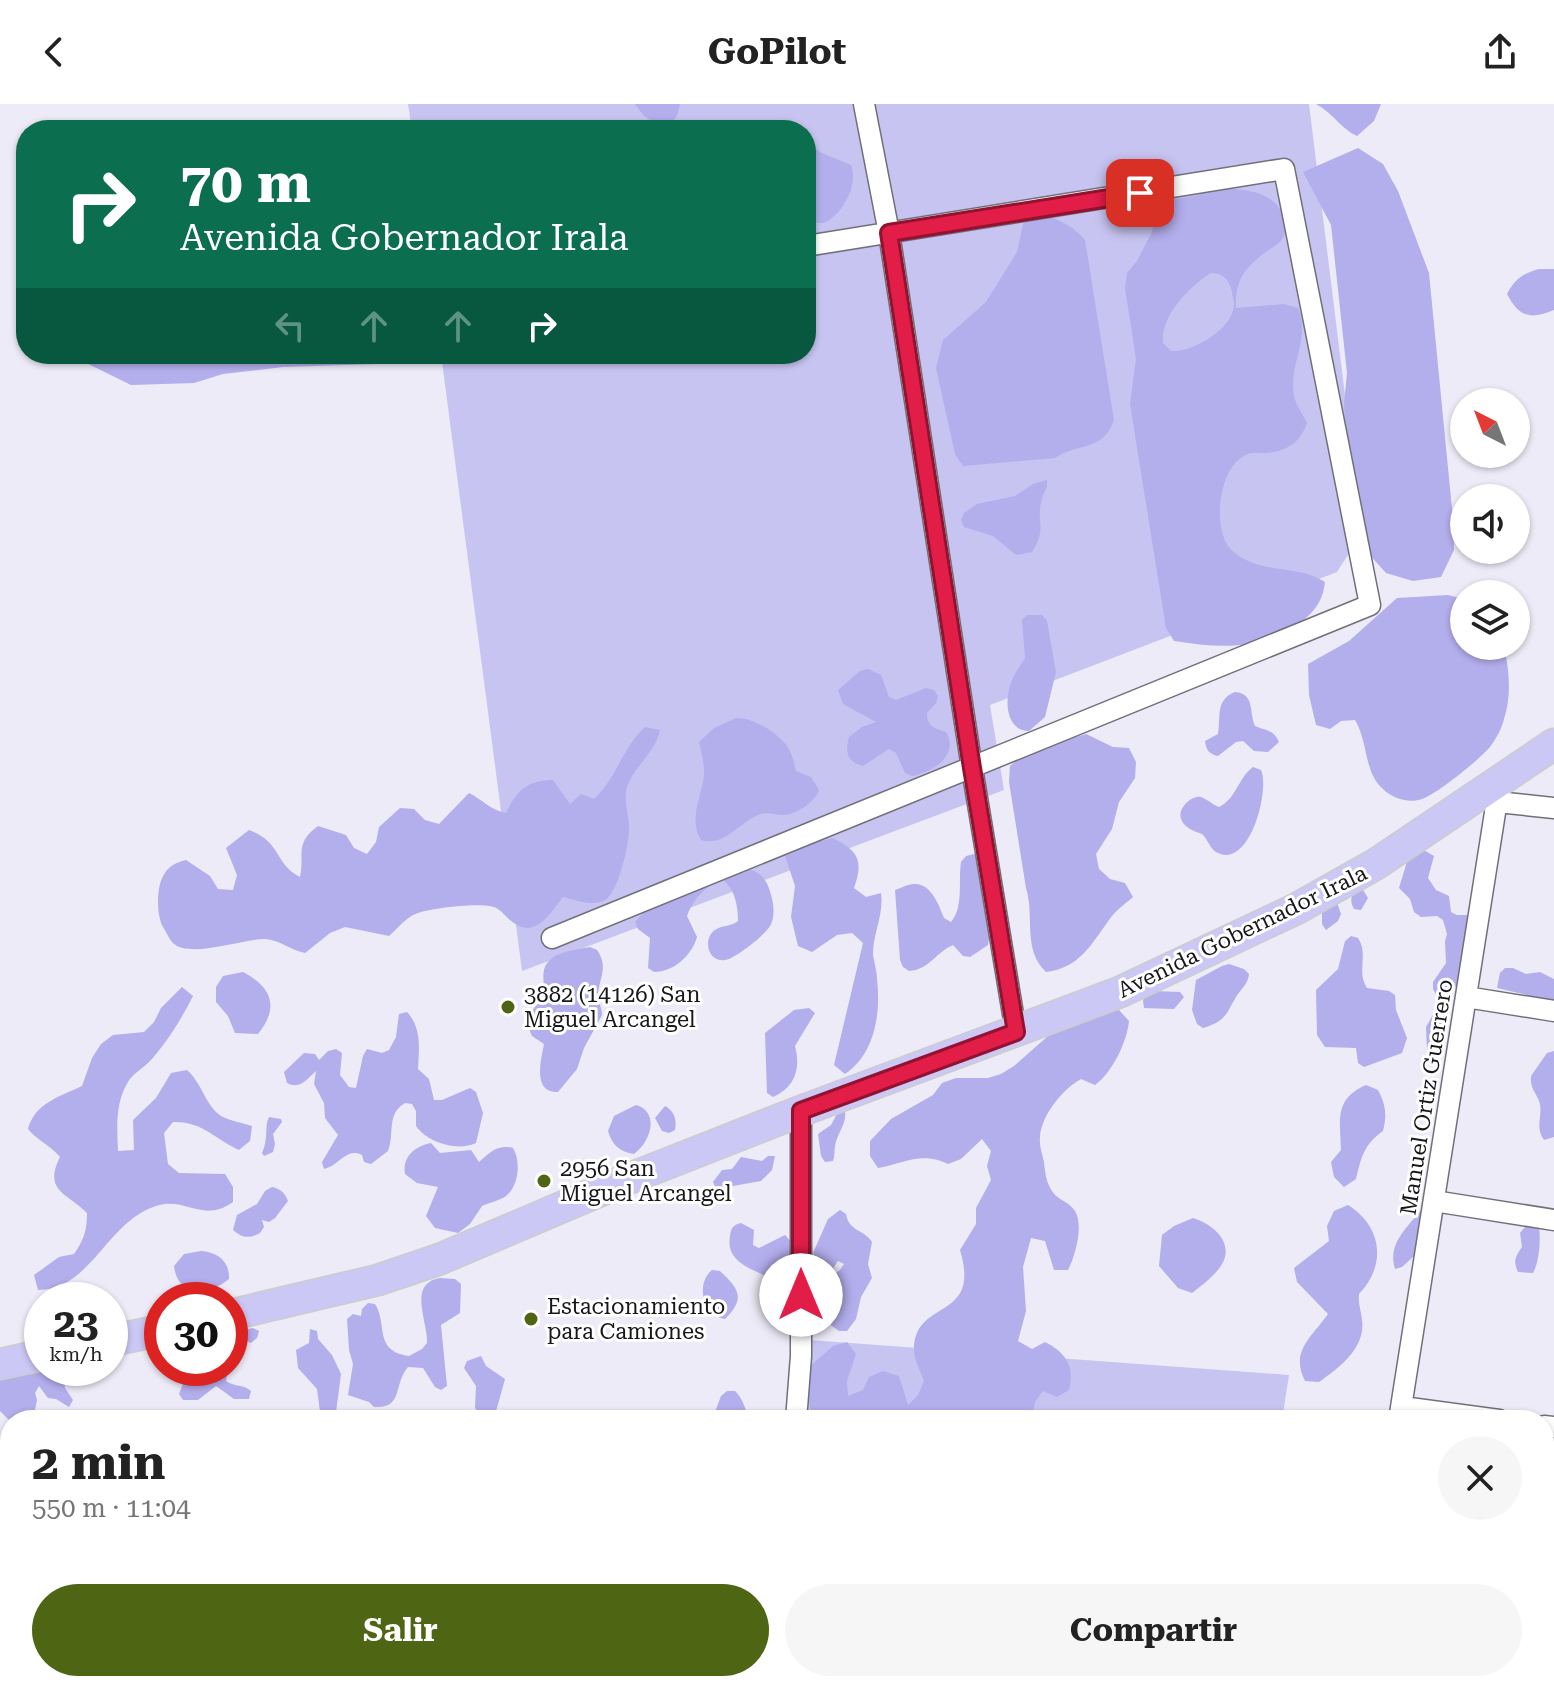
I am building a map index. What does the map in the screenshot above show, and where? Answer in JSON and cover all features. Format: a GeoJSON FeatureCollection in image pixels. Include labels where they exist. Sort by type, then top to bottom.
{"type":"FeatureCollection","features":[{"type":"Feature","properties":{"kind":"main road","name":"Avenida Gobernador Irala"},"geometry":{"type":"LineString","coordinates":[[248,1311],[349,1288],[440,1259],[628,1179],[801,1111],[1120,992],[1296,909],[1376,864],[1498,792],[1554,744]]}},
{"type":"Feature","properties":{"kind":"main road"},"geometry":{"type":"LineString","coordinates":[[0,1364],[24,1359]]}},
{"type":"Feature","properties":{"kind":"street"},"geometry":{"type":"LineString","coordinates":[[864,104],[889,233],[1016,1032]]}},
{"type":"Feature","properties":{"kind":"street"},"geometry":{"type":"LineString","coordinates":[[552,938],[1370,605],[1284,169],[816,244]]}},
{"type":"Feature","properties":{"kind":"street"},"geometry":{"type":"LineString","coordinates":[[1498,792],[1554,808]]}},
{"type":"Feature","properties":{"kind":"street","name":"Manuel Ortiz Guerrero"},"geometry":{"type":"LineString","coordinates":[[1400,1410],[1498,792]]}},
{"type":"Feature","properties":{"kind":"street"},"geometry":{"type":"LineString","coordinates":[[1466,997],[1554,1011]]}},
{"type":"Feature","properties":{"kind":"street"},"geometry":{"type":"LineString","coordinates":[[797,1410],[801,1356],[801,1111]]}},
{"type":"Feature","properties":{"kind":"street"},"geometry":{"type":"LineString","coordinates":[[1434,1201],[1554,1220]]}},
{"type":"Feature","properties":{"kind":"shaded area"},"geometry":{"type":"Polygon","coordinates":[[[408,104],[1309,104],[1362,533],[1337,572],[990,705],[1004,790],[522,971],[442,364],[816,364],[816,120],[410,120],[408,104]]]}},
{"type":"Feature","properties":{"kind":"shaded area"},"geometry":{"type":"Polygon","coordinates":[[[635,104],[680,104],[674,120],[650,120],[635,104]]]}},
{"type":"Feature","properties":{"kind":"shaded area"},"geometry":{"type":"Polygon","coordinates":[[[1316,104],[1381,104],[1374,121],[1357,136],[1316,104]]]}},
{"type":"Feature","properties":{"kind":"shaded area"},"geometry":{"type":"Polygon","coordinates":[[[1358,148],[1383,164],[1398,191],[1429,273],[1450,488],[1450,558],[1441,577],[1413,581],[1386,573],[1367,552],[1348,466],[1344,404],[1347,373],[1331,225],[1303,172],[1358,148]]]}},
{"type":"Feature","properties":{"kind":"shaded area"},"geometry":{"type":"Polygon","coordinates":[[[816,149],[851,165],[853,173],[851,190],[843,206],[824,223],[816,223],[816,149]]]}},
{"type":"Feature","properties":{"kind":"shaded area"},"geometry":{"type":"Polygon","coordinates":[[[1212,188],[1243,190],[1262,195],[1278,206],[1285,221],[1284,236],[1243,275],[1237,289],[1236,308],[1284,304],[1298,308],[1301,320],[1301,342],[1293,384],[1296,402],[1307,423],[1297,441],[1286,448],[1250,453],[1238,460],[1230,470],[1221,496],[1221,525],[1229,547],[1239,556],[1263,566],[1314,576],[1325,582],[1324,588],[1313,611],[1291,630],[1242,645],[1174,641],[1166,628],[1130,404],[1136,359],[1125,288],[1127,273],[1152,232],[1154,203],[1198,195],[1212,188]],[[1211,273],[1194,286],[1171,312],[1163,333],[1163,343],[1171,351],[1200,344],[1227,323],[1234,302],[1230,284],[1216,273],[1211,273]]]}},
{"type":"Feature","properties":{"kind":"shaded area"},"geometry":{"type":"Polygon","coordinates":[[[1034,213],[1062,222],[1085,240],[1114,420],[1104,437],[1097,442],[1055,458],[963,466],[955,454],[936,368],[943,340],[986,302],[1017,252],[1023,224],[1034,213]]]}},
{"type":"Feature","properties":{"kind":"shaded area"},"geometry":{"type":"Polygon","coordinates":[[[1539,269],[1554,269],[1554,310],[1538,315],[1526,314],[1516,308],[1507,294],[1520,278],[1539,269]]]}},
{"type":"Feature","properties":{"kind":"shaded area"},"geometry":{"type":"Polygon","coordinates":[[[88,364],[377,364],[283,367],[223,374],[194,383],[131,385],[88,364]]]}},
{"type":"Feature","properties":{"kind":"shaded area"},"geometry":{"type":"Polygon","coordinates":[[[1047,480],[1040,507],[1039,536],[1032,552],[1016,555],[993,536],[964,527],[961,520],[964,513],[977,504],[1015,496],[1033,484],[1047,480]]]}},
{"type":"Feature","properties":{"kind":"shaded area"},"geometry":{"type":"Polygon","coordinates":[[[1450,596],[1450,660],[1506,660],[1509,682],[1507,710],[1490,747],[1447,784],[1417,800],[1390,795],[1376,781],[1355,720],[1341,721],[1330,729],[1316,725],[1309,695],[1308,664],[1349,641],[1397,598],[1450,596]]]}},
{"type":"Feature","properties":{"kind":"shaded area"},"geometry":{"type":"Polygon","coordinates":[[[1027,615],[1042,615],[1047,621],[1056,672],[1045,717],[1029,731],[1015,726],[1008,712],[1012,680],[1025,658],[1022,620],[1027,615]]]}},
{"type":"Feature","properties":{"kind":"shaded area"},"geometry":{"type":"Polygon","coordinates":[[[868,669],[881,675],[889,697],[896,700],[926,688],[934,690],[938,696],[927,713],[928,721],[946,732],[950,748],[936,766],[912,776],[905,773],[896,753],[889,749],[863,766],[850,759],[847,752],[849,737],[862,727],[876,722],[843,704],[838,690],[860,671],[868,669]]]}},
{"type":"Feature","properties":{"kind":"shaded area"},"geometry":{"type":"Polygon","coordinates":[[[1235,692],[1249,700],[1255,726],[1277,738],[1279,742],[1268,752],[1254,751],[1243,741],[1236,742],[1218,756],[1207,749],[1205,741],[1218,734],[1224,699],[1235,692]]]}},
{"type":"Feature","properties":{"kind":"shaded area"},"geometry":{"type":"Polygon","coordinates":[[[736,718],[757,723],[783,741],[793,758],[796,771],[811,777],[819,790],[810,803],[794,812],[762,814],[717,840],[701,840],[696,824],[704,775],[699,742],[714,728],[736,718]]]}},
{"type":"Feature","properties":{"kind":"shaded area"},"geometry":{"type":"Polygon","coordinates":[[[645,727],[660,730],[627,787],[629,825],[626,854],[615,887],[605,900],[595,903],[563,897],[542,922],[529,928],[514,923],[494,907],[466,905],[429,910],[410,917],[389,936],[345,927],[330,933],[305,953],[265,939],[203,949],[181,947],[172,941],[161,922],[159,889],[169,868],[186,860],[210,876],[218,889],[233,890],[237,875],[226,848],[249,830],[267,841],[286,866],[300,877],[303,844],[318,826],[346,835],[354,848],[367,854],[376,842],[379,827],[400,808],[414,809],[425,820],[439,824],[469,793],[506,813],[524,788],[553,780],[570,804],[581,794],[594,799],[645,727]]]}},
{"type":"Feature","properties":{"kind":"shaded area"},"geometry":{"type":"Polygon","coordinates":[[[1086,734],[1113,747],[1129,748],[1136,762],[1135,778],[1119,802],[1112,829],[1096,854],[1099,869],[1110,879],[1125,883],[1133,897],[1114,914],[1076,960],[1046,972],[1031,943],[1028,899],[1009,782],[1010,766],[1036,749],[1086,734]]]}},
{"type":"Feature","properties":{"kind":"shaded area"},"geometry":{"type":"Polygon","coordinates":[[[1253,767],[1261,770],[1263,780],[1263,794],[1255,825],[1239,849],[1229,855],[1218,853],[1202,834],[1183,823],[1182,810],[1196,797],[1219,807],[1229,799],[1253,767]]]}},
{"type":"Feature","properties":{"kind":"shaded area"},"geometry":{"type":"Polygon","coordinates":[[[833,838],[857,857],[854,888],[866,897],[881,893],[882,901],[873,954],[877,973],[877,1019],[863,1056],[845,1074],[834,1065],[863,943],[852,933],[837,935],[812,952],[798,946],[791,917],[795,886],[785,856],[833,838]]]}},
{"type":"Feature","properties":{"kind":"shaded area"},"geometry":{"type":"Polygon","coordinates":[[[1422,849],[1434,856],[1428,878],[1436,890],[1449,896],[1451,912],[1472,915],[1464,985],[1457,985],[1451,991],[1447,1013],[1436,1033],[1437,1048],[1433,1055],[1427,1050],[1426,1027],[1440,1002],[1433,982],[1446,963],[1447,934],[1443,920],[1437,916],[1421,917],[1414,912],[1410,899],[1399,888],[1409,855],[1422,849]]]}},
{"type":"Feature","properties":{"kind":"shaded area"},"geometry":{"type":"Polygon","coordinates":[[[966,856],[981,856],[988,945],[970,957],[963,956],[953,945],[922,968],[909,971],[900,960],[895,890],[912,884],[925,887],[934,896],[944,918],[951,922],[958,909],[961,862],[966,856]]]}},
{"type":"Feature","properties":{"kind":"shaded area"},"geometry":{"type":"Polygon","coordinates":[[[748,869],[764,878],[772,899],[773,919],[762,935],[730,959],[719,960],[711,954],[708,944],[711,934],[738,921],[735,898],[723,880],[706,889],[687,916],[697,937],[686,956],[668,969],[654,972],[648,968],[650,938],[638,929],[635,922],[650,905],[748,869]]]}},
{"type":"Feature","properties":{"kind":"shaded area"},"geometry":{"type":"Polygon","coordinates":[[[1360,885],[1368,898],[1361,910],[1354,909],[1351,902],[1353,893],[1360,885]]]}},
{"type":"Feature","properties":{"kind":"shaded area"},"geometry":{"type":"Polygon","coordinates":[[[1336,900],[1341,914],[1338,921],[1326,930],[1322,924],[1322,909],[1336,900]]]}},
{"type":"Feature","properties":{"kind":"shaded area"},"geometry":{"type":"Polygon","coordinates":[[[1351,936],[1358,938],[1361,944],[1362,975],[1367,988],[1389,991],[1395,995],[1396,1010],[1407,1038],[1402,1053],[1364,1067],[1358,1063],[1356,1048],[1325,1047],[1317,1035],[1316,990],[1338,969],[1345,941],[1351,936]]]}},
{"type":"Feature","properties":{"kind":"shaded area"},"geometry":{"type":"Polygon","coordinates":[[[590,947],[601,956],[598,995],[602,1015],[584,1048],[577,1069],[558,1092],[550,1091],[544,1087],[540,1074],[544,1044],[532,1036],[530,1015],[545,998],[544,970],[551,959],[590,947]]]}},
{"type":"Feature","properties":{"kind":"shaded area"},"geometry":{"type":"Polygon","coordinates":[[[1229,964],[1244,969],[1249,974],[1247,981],[1224,1016],[1203,1028],[1197,1024],[1192,1010],[1196,980],[1229,964]]]}},
{"type":"Feature","properties":{"kind":"shaded area"},"geometry":{"type":"Polygon","coordinates":[[[1505,968],[1526,974],[1540,972],[1554,979],[1554,1005],[1497,988],[1500,973],[1505,968]]]}},
{"type":"Feature","properties":{"kind":"shaded area"},"geometry":{"type":"Polygon","coordinates":[[[243,972],[261,985],[270,999],[269,1016],[258,1034],[235,1033],[228,1016],[216,1002],[216,987],[223,976],[243,972]]]}},
{"type":"Feature","properties":{"kind":"shaded area"},"geometry":{"type":"Polygon","coordinates":[[[182,987],[193,996],[157,1053],[133,1076],[124,1090],[118,1116],[118,1151],[134,1150],[133,1120],[156,1098],[171,1073],[187,1070],[221,1116],[252,1126],[250,1141],[239,1150],[192,1124],[173,1122],[164,1133],[168,1164],[179,1173],[225,1174],[233,1187],[233,1202],[212,1210],[176,1204],[156,1206],[124,1226],[72,1279],[66,1282],[36,1282],[34,1275],[59,1257],[74,1254],[84,1235],[87,1213],[56,1184],[55,1168],[60,1157],[28,1129],[31,1120],[49,1102],[82,1086],[92,1058],[101,1044],[113,1035],[144,1032],[161,1008],[182,987]]]}},
{"type":"Feature","properties":{"kind":"shaded area"},"geometry":{"type":"Polygon","coordinates":[[[1155,991],[1180,992],[1184,997],[1174,1009],[1144,1008],[1143,1000],[1155,991]]]}},
{"type":"Feature","properties":{"kind":"shaded area"},"geometry":{"type":"Polygon","coordinates":[[[809,1008],[815,1013],[795,1046],[797,1062],[794,1076],[787,1088],[773,1097],[767,1093],[765,1033],[794,1010],[809,1008]]]}},
{"type":"Feature","properties":{"kind":"shaded area"},"geometry":{"type":"Polygon","coordinates":[[[1103,1010],[1119,1010],[1129,1021],[1118,1056],[1101,1080],[1095,1085],[1081,1079],[1074,1083],[1044,1120],[1040,1146],[1045,1173],[1054,1194],[1075,1211],[1079,1233],[1068,1270],[1054,1270],[1045,1241],[1031,1238],[1023,1267],[1026,1311],[1018,1341],[1032,1349],[1045,1342],[1058,1351],[1070,1367],[1069,1390],[1057,1397],[1043,1391],[1033,1410],[811,1410],[807,1394],[810,1366],[833,1346],[847,1342],[856,1354],[847,1381],[848,1396],[863,1390],[869,1377],[883,1371],[899,1376],[908,1405],[918,1395],[924,1381],[914,1355],[917,1334],[924,1323],[955,1300],[962,1289],[964,1273],[960,1250],[976,1224],[976,1208],[991,1180],[987,1166],[991,1151],[982,1139],[961,1159],[948,1164],[921,1158],[878,1168],[870,1156],[870,1141],[891,1119],[933,1095],[942,1083],[956,1078],[988,1078],[1001,1074],[1048,1036],[1092,1019],[1103,1010]]]}},
{"type":"Feature","properties":{"kind":"shaded area"},"geometry":{"type":"Polygon","coordinates":[[[407,1012],[417,1032],[418,1069],[429,1079],[434,1100],[442,1100],[470,1088],[476,1092],[483,1113],[476,1143],[452,1146],[427,1137],[416,1126],[416,1111],[412,1104],[405,1103],[393,1118],[388,1151],[371,1164],[364,1162],[362,1155],[351,1153],[324,1169],[322,1162],[338,1135],[325,1118],[324,1103],[314,1084],[316,1071],[296,1085],[287,1083],[284,1072],[304,1053],[315,1054],[319,1060],[328,1051],[336,1049],[342,1053],[340,1075],[349,1087],[356,1088],[367,1049],[382,1053],[389,1050],[396,1037],[399,1014],[407,1012]]]}},
{"type":"Feature","properties":{"kind":"shaded area"},"geometry":{"type":"Polygon","coordinates":[[[1554,1051],[1554,1137],[1544,1140],[1540,1130],[1539,1101],[1532,1087],[1531,1076],[1547,1053],[1554,1051]]]}},
{"type":"Feature","properties":{"kind":"shaded area"},"geometry":{"type":"Polygon","coordinates":[[[1366,1085],[1378,1090],[1381,1095],[1385,1110],[1383,1131],[1364,1152],[1356,1179],[1344,1187],[1334,1177],[1331,1162],[1341,1150],[1341,1112],[1348,1097],[1366,1085]]]}},
{"type":"Feature","properties":{"kind":"shaded area"},"geometry":{"type":"Polygon","coordinates":[[[636,1105],[648,1114],[650,1128],[645,1142],[634,1154],[617,1147],[608,1131],[614,1116],[636,1105]]]}},
{"type":"Feature","properties":{"kind":"shaded area"},"geometry":{"type":"Polygon","coordinates":[[[665,1106],[675,1119],[675,1130],[669,1133],[662,1131],[655,1118],[665,1106]]]}},
{"type":"Feature","properties":{"kind":"shaded area"},"geometry":{"type":"Polygon","coordinates":[[[845,1111],[833,1161],[825,1162],[821,1156],[818,1134],[831,1125],[838,1112],[845,1111]]]}},
{"type":"Feature","properties":{"kind":"shaded area"},"geometry":{"type":"Polygon","coordinates":[[[269,1117],[281,1119],[282,1122],[273,1134],[273,1152],[264,1156],[262,1153],[269,1117]]]}},
{"type":"Feature","properties":{"kind":"shaded area"},"geometry":{"type":"Polygon","coordinates":[[[431,1143],[440,1153],[471,1150],[479,1162],[499,1148],[513,1148],[516,1153],[517,1173],[510,1192],[482,1206],[470,1224],[458,1233],[435,1228],[426,1216],[438,1187],[417,1183],[405,1174],[411,1153],[431,1143]]]}},
{"type":"Feature","properties":{"kind":"shaded area"},"geometry":{"type":"Polygon","coordinates":[[[768,1156],[775,1156],[772,1170],[761,1181],[716,1189],[713,1182],[722,1170],[732,1169],[741,1157],[762,1161],[768,1156]]]}},
{"type":"Feature","properties":{"kind":"shaded area"},"geometry":{"type":"Polygon","coordinates":[[[272,1187],[282,1192],[288,1201],[275,1218],[269,1222],[262,1220],[264,1227],[260,1233],[249,1237],[233,1230],[237,1215],[257,1204],[265,1191],[272,1187]]]}},
{"type":"Feature","properties":{"kind":"shaded area"},"geometry":{"type":"Polygon","coordinates":[[[1348,1205],[1368,1224],[1377,1246],[1374,1271],[1359,1294],[1362,1320],[1360,1340],[1350,1356],[1319,1382],[1305,1381],[1301,1370],[1301,1353],[1328,1314],[1297,1282],[1294,1268],[1329,1241],[1327,1226],[1334,1211],[1348,1205]]]}},
{"type":"Feature","properties":{"kind":"shaded area"},"geometry":{"type":"Polygon","coordinates":[[[1422,1209],[1420,1260],[1413,1257],[1395,1269],[1396,1243],[1422,1209]]]}},
{"type":"Feature","properties":{"kind":"shaded area"},"geometry":{"type":"Polygon","coordinates":[[[840,1210],[853,1227],[872,1242],[868,1264],[872,1278],[861,1297],[856,1319],[847,1331],[839,1331],[828,1323],[824,1294],[827,1279],[844,1264],[838,1261],[829,1274],[822,1275],[813,1253],[828,1219],[840,1210]]]}},
{"type":"Feature","properties":{"kind":"shaded area"},"geometry":{"type":"Polygon","coordinates":[[[1193,1218],[1218,1233],[1226,1252],[1218,1270],[1192,1293],[1178,1288],[1159,1266],[1162,1235],[1193,1218]]]}},
{"type":"Feature","properties":{"kind":"shaded area"},"geometry":{"type":"Polygon","coordinates":[[[741,1223],[754,1230],[753,1245],[759,1248],[785,1235],[794,1245],[796,1296],[789,1298],[781,1294],[776,1281],[744,1265],[732,1254],[731,1231],[741,1223]]]}},
{"type":"Feature","properties":{"kind":"shaded area"},"geometry":{"type":"Polygon","coordinates":[[[1525,1227],[1539,1229],[1539,1251],[1533,1273],[1518,1272],[1516,1265],[1516,1256],[1522,1247],[1520,1233],[1525,1227]]]}},
{"type":"Feature","properties":{"kind":"shaded area"},"geometry":{"type":"Polygon","coordinates":[[[212,1253],[225,1262],[229,1279],[224,1282],[181,1282],[174,1266],[184,1254],[212,1253]]]}},
{"type":"Feature","properties":{"kind":"shaded area"},"geometry":{"type":"Polygon","coordinates":[[[712,1270],[720,1271],[738,1294],[736,1305],[725,1319],[711,1312],[704,1299],[704,1283],[712,1270]]]}},
{"type":"Feature","properties":{"kind":"shaded area"},"geometry":{"type":"Polygon","coordinates":[[[440,1278],[455,1279],[461,1284],[460,1313],[441,1325],[447,1386],[441,1390],[435,1387],[423,1368],[408,1367],[390,1404],[374,1407],[369,1402],[348,1395],[353,1364],[347,1319],[353,1314],[361,1316],[362,1309],[368,1303],[375,1304],[386,1343],[390,1349],[409,1356],[427,1343],[422,1295],[430,1282],[440,1278]]]}},
{"type":"Feature","properties":{"kind":"shaded area"},"geometry":{"type":"Polygon","coordinates":[[[248,1329],[259,1331],[251,1343],[248,1342],[248,1329]]]}},
{"type":"Feature","properties":{"kind":"shaded area"},"geometry":{"type":"Polygon","coordinates":[[[310,1329],[317,1331],[318,1339],[332,1355],[341,1374],[336,1410],[320,1410],[317,1389],[298,1368],[296,1350],[309,1343],[310,1329]]]}},
{"type":"Feature","properties":{"kind":"shaded area"},"geometry":{"type":"Polygon","coordinates":[[[809,1340],[1289,1375],[1284,1410],[804,1410],[809,1340]]]}},
{"type":"Feature","properties":{"kind":"shaded area"},"geometry":{"type":"Polygon","coordinates":[[[481,1356],[486,1366],[505,1379],[496,1410],[475,1408],[476,1386],[464,1368],[467,1361],[481,1356]]]}},
{"type":"Feature","properties":{"kind":"shaded area"},"geometry":{"type":"Polygon","coordinates":[[[24,1371],[24,1386],[39,1386],[35,1393],[35,1410],[0,1410],[0,1374],[24,1371]]]}},
{"type":"Feature","properties":{"kind":"shaded area"},"geometry":{"type":"Polygon","coordinates":[[[39,1386],[65,1386],[73,1400],[69,1407],[48,1398],[39,1386]]]}},
{"type":"Feature","properties":{"kind":"shaded area"},"geometry":{"type":"Polygon","coordinates":[[[182,1386],[216,1386],[198,1400],[183,1400],[179,1394],[182,1386]]]}},
{"type":"Feature","properties":{"kind":"shaded area"},"geometry":{"type":"Polygon","coordinates":[[[216,1386],[241,1386],[251,1391],[249,1399],[234,1399],[216,1386]]]}},
{"type":"Feature","properties":{"kind":"shaded area"},"geometry":{"type":"Polygon","coordinates":[[[727,1391],[735,1391],[746,1410],[716,1410],[721,1396],[727,1391]]]}},
{"type":"Feature","properties":{"kind":"place","name":"3882 (14126) San Miguel Arcangel"},"geometry":{"type":"Point","coordinates":[508,1007]}},
{"type":"Feature","properties":{"kind":"place","name":"2956 San Miguel Arcangel"},"geometry":{"type":"Point","coordinates":[544,1181]}},
{"type":"Feature","properties":{"kind":"place","name":"Estacionamiento para Camiones"},"geometry":{"type":"Point","coordinates":[531,1319]}},
{"type":"Feature","properties":{"kind":"route"},"geometry":{"type":"LineString","coordinates":[[801,1295],[801,1111],[1016,1032],[889,233],[1140,193]]}}]}
